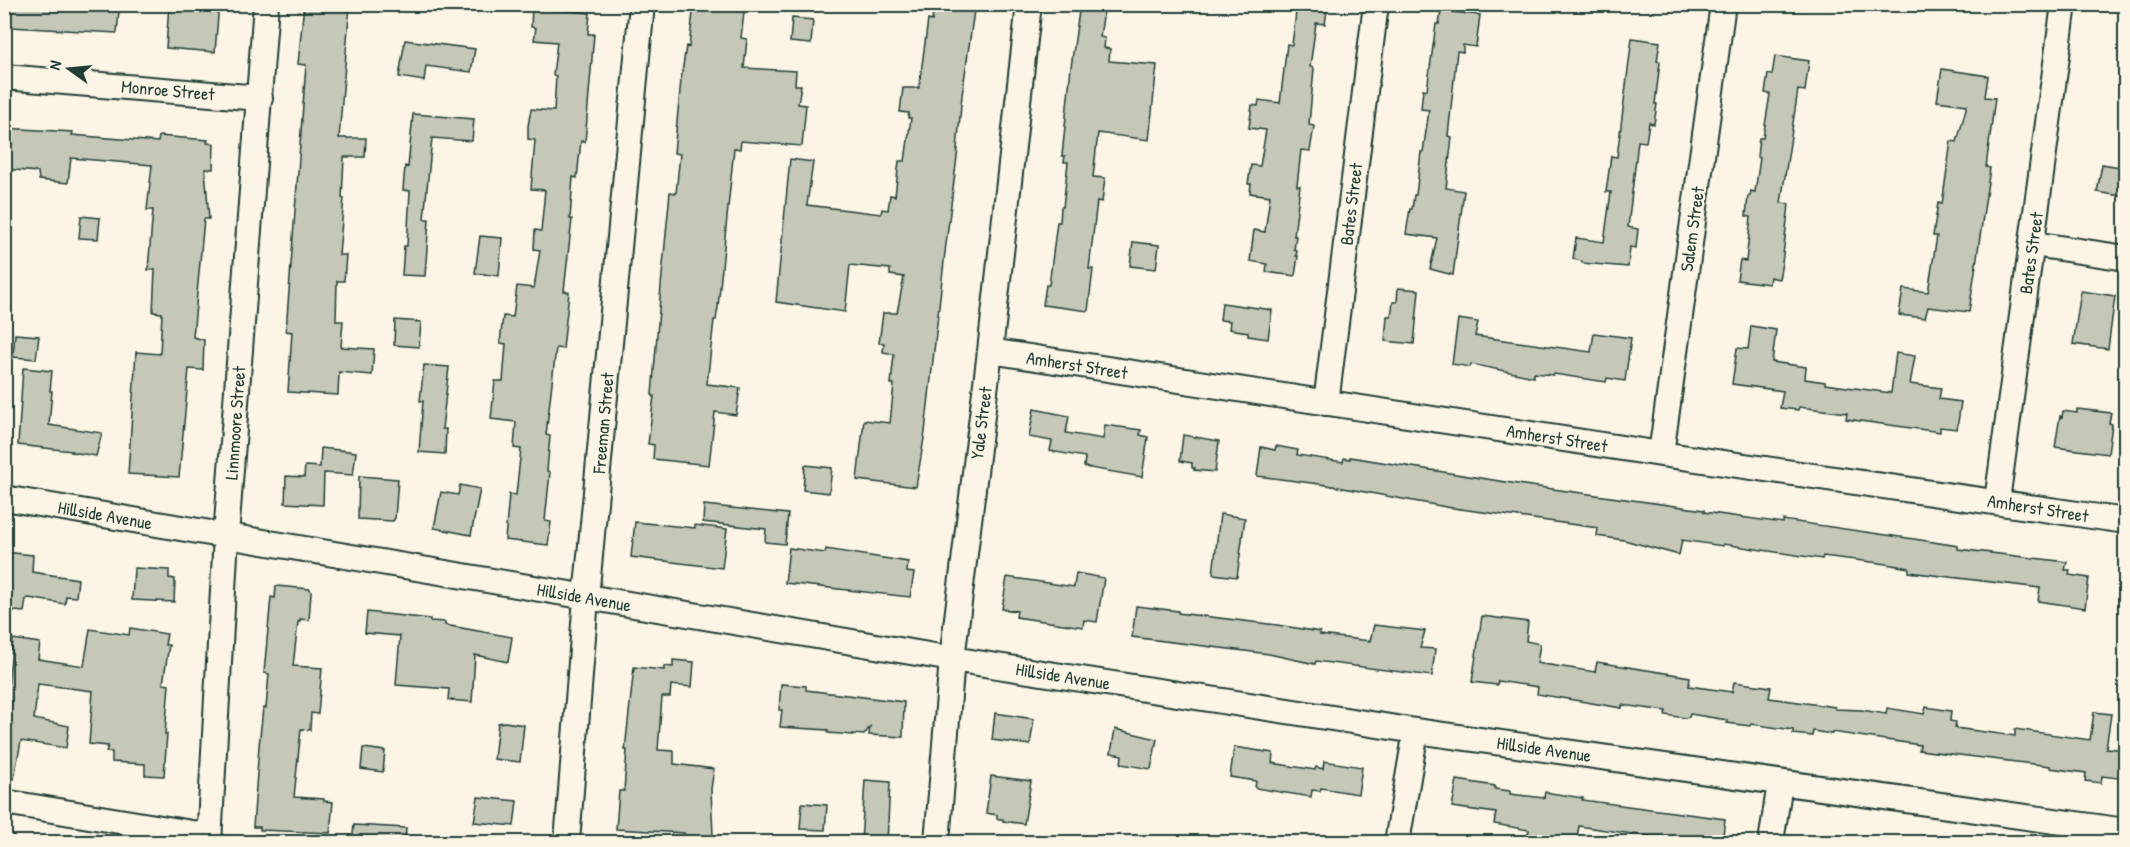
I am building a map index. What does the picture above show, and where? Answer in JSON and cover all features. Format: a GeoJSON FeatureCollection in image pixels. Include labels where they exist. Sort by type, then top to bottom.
{"type":"FeatureCollection","features":[{"type":"Feature","properties":{"kind":"street","name":"Linnmoore Street"},"geometry":{"type":"LineString","coordinates":[[209,839],[226,536],[266,4]]}},
{"type":"Feature","properties":{"kind":"street","name":"Freeman Street"},"geometry":{"type":"LineString","coordinates":[[567,843],[586,598],[642,4]]}},
{"type":"Feature","properties":{"kind":"street","name":"Yale Street"},"geometry":{"type":"LineString","coordinates":[[937,843],[952,659],[1029,4]]}},
{"type":"Feature","properties":{"kind":"street","name":"Bates Street"},"geometry":{"type":"LineString","coordinates":[[1326,404],[1376,4]]}},
{"type":"Feature","properties":{"kind":"street","name":"Salem Street"},"geometry":{"type":"LineString","coordinates":[[1661,454],[1722,4]]}},
{"type":"Feature","properties":{"kind":"street","name":"Bates Street"},"geometry":{"type":"LineString","coordinates":[[1997,501],[2064,4]]}},
{"type":"Feature","properties":{"kind":"street","name":"Monroe Street"},"geometry":{"type":"LineString","coordinates":[[4,77],[260,98]]}},
{"type":"Feature","properties":{"kind":"street"},"geometry":{"type":"LineString","coordinates":[[2033,244],[2126,258]]}},
{"type":"Feature","properties":{"kind":"street","name":"Amherst Street"},"geometry":{"type":"LineString","coordinates":[[990,351],[1326,404],[2126,521]]}},
{"type":"Feature","properties":{"kind":"street","name":"Hillside Avenue"},"geometry":{"type":"LineString","coordinates":[[4,498],[952,659],[1416,731],[2126,831]]}},
{"type":"Feature","properties":{"kind":"street"},"geometry":{"type":"LineString","coordinates":[[1397,843],[1416,731]]}},
{"type":"Feature","properties":{"kind":"street"},"geometry":{"type":"LineString","coordinates":[[1771,843],[1780,783]]}},
{"type":"Feature","properties":{"kind":"street"},"geometry":{"type":"LineString","coordinates":[[4,802],[209,839]]}},
{"type":"Feature","properties":{"kind":"building"},"geometry":{"type":"Polygon","coordinates":[[[4,4],[81,4],[81,8],[119,11],[117,33],[10,27],[4,25],[4,4]]]}},
{"type":"Feature","properties":{"kind":"building"},"geometry":{"type":"Polygon","coordinates":[[[169,4],[219,4],[215,52],[166,48],[169,4]]]}},
{"type":"Feature","properties":{"kind":"building"},"geometry":{"type":"Polygon","coordinates":[[[304,4],[350,4],[339,138],[366,138],[365,157],[344,157],[342,198],[344,198],[339,255],[346,255],[344,281],[337,281],[336,321],[343,321],[341,347],[374,349],[372,375],[339,372],[338,395],[288,392],[292,332],[286,331],[306,65],[298,64],[304,4]]]}},
{"type":"Feature","properties":{"kind":"building"},"geometry":{"type":"Polygon","coordinates":[[[694,4],[745,4],[741,38],[747,39],[744,68],[796,71],[795,85],[801,85],[798,104],[806,105],[802,146],[741,141],[740,149],[734,148],[718,307],[716,320],[714,320],[707,384],[740,388],[736,415],[715,412],[709,465],[653,459],[654,445],[648,444],[654,396],[652,395],[670,192],[676,193],[680,154],[674,153],[681,80],[686,46],[689,47],[694,4]]]}},
{"type":"Feature","properties":{"kind":"building"},"geometry":{"type":"Polygon","coordinates":[[[934,4],[975,4],[962,95],[958,149],[925,432],[916,487],[857,480],[864,420],[890,423],[894,354],[883,352],[884,343],[879,343],[883,313],[897,313],[904,277],[890,275],[890,269],[850,265],[845,312],[776,302],[790,159],[813,162],[807,205],[881,214],[882,209],[888,210],[890,195],[895,196],[899,161],[905,161],[911,118],[908,118],[909,113],[900,112],[903,88],[919,88],[928,20],[932,21],[934,4]]]}},
{"type":"Feature","properties":{"kind":"building"},"geometry":{"type":"Polygon","coordinates":[[[1080,4],[1105,4],[1100,37],[1105,38],[1104,48],[1110,49],[1109,61],[1157,65],[1149,140],[1098,133],[1093,177],[1105,178],[1102,202],[1097,201],[1089,269],[1093,269],[1088,311],[1043,305],[1046,285],[1049,285],[1057,222],[1060,222],[1061,207],[1063,207],[1068,162],[1064,162],[1065,156],[1062,156],[1080,4]]]}},
{"type":"Feature","properties":{"kind":"building"},"geometry":{"type":"Polygon","coordinates":[[[1297,4],[1328,4],[1325,24],[1316,23],[1310,67],[1314,68],[1309,125],[1314,126],[1310,151],[1301,150],[1297,186],[1300,186],[1294,236],[1296,236],[1294,250],[1297,251],[1296,256],[1298,256],[1295,276],[1266,272],[1267,264],[1250,261],[1254,230],[1265,232],[1270,196],[1250,193],[1251,184],[1248,184],[1251,165],[1260,166],[1266,130],[1249,128],[1252,105],[1258,106],[1259,100],[1280,103],[1287,44],[1292,45],[1297,4]]]}},
{"type":"Feature","properties":{"kind":"building"},"geometry":{"type":"Polygon","coordinates":[[[532,7],[590,13],[588,34],[594,34],[585,142],[581,141],[577,178],[573,177],[570,219],[572,219],[564,291],[569,292],[563,349],[556,348],[546,435],[550,436],[547,471],[550,472],[545,521],[551,522],[548,545],[505,540],[509,494],[516,495],[521,449],[514,448],[516,422],[491,419],[495,381],[503,381],[506,344],[500,343],[503,316],[513,317],[517,286],[534,288],[540,250],[534,249],[535,230],[541,231],[545,190],[531,189],[535,140],[528,139],[531,109],[554,111],[556,76],[553,75],[557,42],[534,40],[536,28],[531,27],[532,7]]]}},
{"type":"Feature","properties":{"kind":"building"},"geometry":{"type":"Polygon","coordinates":[[[1441,11],[1480,15],[1476,47],[1463,45],[1463,52],[1457,51],[1448,136],[1452,137],[1446,188],[1464,191],[1453,275],[1430,269],[1437,238],[1406,234],[1410,209],[1412,209],[1414,195],[1416,195],[1429,110],[1421,109],[1423,89],[1427,90],[1436,24],[1439,24],[1441,11]]]}},
{"type":"Feature","properties":{"kind":"building"},"geometry":{"type":"Polygon","coordinates":[[[792,18],[813,20],[811,44],[790,42],[792,18]]]}},
{"type":"Feature","properties":{"kind":"building"},"geometry":{"type":"Polygon","coordinates":[[[1632,38],[1660,42],[1654,124],[1649,123],[1646,142],[1638,141],[1628,227],[1638,229],[1636,248],[1630,247],[1628,267],[1582,263],[1582,261],[1573,259],[1576,238],[1604,242],[1611,192],[1606,192],[1611,156],[1617,157],[1632,38]]]}},
{"type":"Feature","properties":{"kind":"building"},"geometry":{"type":"Polygon","coordinates":[[[405,40],[475,49],[471,72],[426,66],[424,81],[399,77],[405,40]]]}},
{"type":"Feature","properties":{"kind":"building"},"geometry":{"type":"Polygon","coordinates":[[[1775,56],[1809,61],[1805,91],[1798,90],[1781,203],[1789,204],[1782,263],[1779,279],[1770,277],[1769,284],[1737,280],[1740,260],[1746,261],[1751,217],[1746,216],[1748,196],[1751,191],[1755,192],[1760,158],[1757,157],[1759,138],[1763,138],[1770,94],[1765,93],[1768,74],[1772,75],[1775,56]]]}},
{"type":"Feature","properties":{"kind":"building"},"geometry":{"type":"Polygon","coordinates":[[[1942,69],[1988,76],[1985,97],[1995,98],[1986,167],[1990,168],[1969,312],[1928,307],[1925,318],[1899,315],[1903,289],[1928,292],[1937,236],[1933,236],[1938,203],[1942,204],[1951,141],[1957,142],[1967,105],[1937,101],[1942,69]]]}},
{"type":"Feature","properties":{"kind":"building"},"geometry":{"type":"Polygon","coordinates":[[[413,114],[474,119],[472,141],[432,138],[424,219],[429,219],[425,276],[402,275],[404,246],[407,246],[410,191],[403,190],[405,166],[408,167],[413,114]]]}},
{"type":"Feature","properties":{"kind":"building"},"geometry":{"type":"Polygon","coordinates":[[[4,128],[73,132],[72,135],[158,142],[159,136],[208,140],[207,143],[214,144],[213,169],[205,169],[209,219],[204,219],[193,337],[204,340],[203,370],[189,369],[179,477],[128,474],[136,352],[160,354],[162,313],[153,312],[155,270],[148,270],[153,210],[147,210],[152,165],[71,158],[68,183],[39,180],[38,172],[4,169],[4,128]]]}},
{"type":"Feature","properties":{"kind":"building"},"geometry":{"type":"Polygon","coordinates":[[[2102,164],[2126,168],[2126,197],[2097,192],[2102,164]]]}},
{"type":"Feature","properties":{"kind":"building"},"geometry":{"type":"Polygon","coordinates":[[[81,216],[100,218],[98,239],[79,238],[81,216]]]}},
{"type":"Feature","properties":{"kind":"building"},"geometry":{"type":"Polygon","coordinates":[[[480,236],[502,238],[499,276],[475,273],[480,236]]]}},
{"type":"Feature","properties":{"kind":"building"},"geometry":{"type":"Polygon","coordinates":[[[1133,242],[1159,245],[1156,269],[1130,266],[1133,242]]]}},
{"type":"Feature","properties":{"kind":"building"},"geometry":{"type":"Polygon","coordinates":[[[1398,288],[1419,290],[1414,344],[1385,341],[1387,316],[1391,316],[1393,302],[1397,302],[1398,288]]]}},
{"type":"Feature","properties":{"kind":"building"},"geometry":{"type":"Polygon","coordinates":[[[2081,291],[2115,296],[2108,349],[2073,344],[2081,291]]]}},
{"type":"Feature","properties":{"kind":"building"},"geometry":{"type":"Polygon","coordinates":[[[1222,303],[1272,310],[1268,339],[1248,336],[1248,332],[1229,329],[1230,321],[1220,320],[1222,303]]]}},
{"type":"Feature","properties":{"kind":"building"},"geometry":{"type":"Polygon","coordinates":[[[1458,319],[1478,322],[1475,336],[1591,352],[1594,333],[1631,338],[1625,381],[1607,378],[1606,382],[1534,373],[1534,377],[1471,364],[1470,367],[1452,364],[1458,319]]]}},
{"type":"Feature","properties":{"kind":"building"},"geometry":{"type":"Polygon","coordinates":[[[395,320],[421,322],[419,347],[394,345],[395,320]]]}},
{"type":"Feature","properties":{"kind":"building"},"geometry":{"type":"Polygon","coordinates":[[[1751,326],[1776,330],[1772,362],[1806,367],[1805,379],[1825,382],[1825,384],[1891,393],[1896,353],[1915,356],[1910,384],[1941,388],[1939,399],[1961,402],[1957,429],[1940,427],[1940,432],[1846,419],[1847,413],[1799,407],[1798,410],[1780,408],[1783,391],[1732,384],[1737,348],[1748,349],[1751,326]]]}},
{"type":"Feature","properties":{"kind":"building"},"geometry":{"type":"Polygon","coordinates":[[[15,334],[39,336],[36,359],[13,357],[15,334]]]}},
{"type":"Feature","properties":{"kind":"building"},"geometry":{"type":"Polygon","coordinates":[[[424,365],[449,367],[442,429],[446,429],[445,454],[419,452],[423,401],[420,401],[424,365]]]}},
{"type":"Feature","properties":{"kind":"building"},"geometry":{"type":"Polygon","coordinates":[[[23,368],[52,371],[49,425],[102,433],[96,456],[18,445],[23,368]]]}},
{"type":"Feature","properties":{"kind":"building"},"geometry":{"type":"Polygon","coordinates":[[[1034,409],[1069,416],[1066,433],[1103,439],[1105,425],[1141,430],[1140,435],[1148,437],[1142,477],[1084,467],[1085,457],[1050,451],[1052,441],[1029,437],[1034,409]]]}},
{"type":"Feature","properties":{"kind":"building"},"geometry":{"type":"Polygon","coordinates":[[[2077,409],[2111,413],[2109,423],[2112,424],[2108,454],[2055,447],[2060,416],[2062,417],[2063,411],[2077,413],[2077,409]]]}},
{"type":"Feature","properties":{"kind":"building"},"geometry":{"type":"Polygon","coordinates":[[[1183,435],[1219,441],[1215,472],[1194,470],[1192,463],[1180,461],[1183,435]]]}},
{"type":"Feature","properties":{"kind":"building"},"geometry":{"type":"Polygon","coordinates":[[[1276,446],[1298,450],[1297,455],[1343,462],[1344,458],[1350,459],[1350,457],[1524,485],[1704,510],[1704,512],[1783,523],[1783,520],[1958,546],[1958,549],[2067,562],[2065,570],[2070,570],[2069,575],[2089,578],[2085,608],[2038,601],[2040,588],[1909,572],[1909,568],[1880,563],[1823,556],[1822,559],[1682,540],[1679,555],[1624,540],[1597,536],[1598,528],[1446,507],[1327,485],[1257,476],[1261,447],[1275,450],[1276,446]]]}},
{"type":"Feature","properties":{"kind":"building"},"geometry":{"type":"Polygon","coordinates":[[[321,448],[356,452],[353,475],[324,473],[323,505],[285,503],[286,476],[304,477],[305,466],[320,467],[321,448]]]}},
{"type":"Feature","properties":{"kind":"building"},"geometry":{"type":"Polygon","coordinates":[[[805,465],[832,468],[829,493],[803,490],[805,465]]]}},
{"type":"Feature","properties":{"kind":"building"},"geometry":{"type":"Polygon","coordinates":[[[359,476],[398,479],[393,521],[358,519],[359,476]]]}},
{"type":"Feature","properties":{"kind":"building"},"geometry":{"type":"Polygon","coordinates":[[[460,485],[480,489],[471,535],[434,528],[441,492],[458,495],[460,485]]]}},
{"type":"Feature","properties":{"kind":"building"},"geometry":{"type":"Polygon","coordinates":[[[704,505],[788,514],[785,544],[765,542],[766,529],[703,522],[704,505]]]}},
{"type":"Feature","properties":{"kind":"building"},"geometry":{"type":"Polygon","coordinates":[[[1220,514],[1245,518],[1237,577],[1213,574],[1220,514]]]}},
{"type":"Feature","properties":{"kind":"building"},"geometry":{"type":"Polygon","coordinates":[[[635,522],[727,529],[722,568],[631,557],[635,522]]]}},
{"type":"Feature","properties":{"kind":"building"},"geometry":{"type":"Polygon","coordinates":[[[789,548],[825,553],[826,549],[908,562],[907,572],[914,573],[910,597],[785,583],[789,548]]]}},
{"type":"Feature","properties":{"kind":"building"},"geometry":{"type":"Polygon","coordinates":[[[4,552],[33,555],[32,572],[78,579],[76,597],[66,596],[65,604],[29,598],[26,599],[24,612],[4,610],[4,552]]]}},
{"type":"Feature","properties":{"kind":"building"},"geometry":{"type":"Polygon","coordinates":[[[134,568],[169,570],[169,578],[175,579],[174,602],[132,600],[134,568]]]}},
{"type":"Feature","properties":{"kind":"building"},"geometry":{"type":"Polygon","coordinates":[[[1076,573],[1104,578],[1097,622],[1084,620],[1083,627],[1016,617],[1017,611],[1002,609],[1007,577],[1074,587],[1076,573]]]}},
{"type":"Feature","properties":{"kind":"building"},"geometry":{"type":"Polygon","coordinates":[[[276,586],[310,589],[311,592],[309,620],[300,619],[298,622],[293,666],[322,668],[318,714],[311,713],[310,730],[301,729],[294,797],[324,799],[324,801],[333,802],[330,833],[260,830],[260,827],[253,827],[259,746],[269,674],[264,673],[271,597],[275,598],[276,586]]]}},
{"type":"Feature","properties":{"kind":"building"},"geometry":{"type":"Polygon","coordinates":[[[1136,606],[1277,625],[1320,632],[1320,635],[1370,641],[1374,625],[1425,631],[1420,648],[1435,649],[1432,676],[1316,661],[1315,664],[1269,654],[1132,637],[1136,606]]]}},
{"type":"Feature","properties":{"kind":"building"},"geometry":{"type":"Polygon","coordinates":[[[367,612],[430,619],[430,621],[445,622],[445,625],[512,637],[508,662],[475,655],[472,702],[448,700],[449,689],[396,685],[400,636],[365,633],[367,612]]]}},
{"type":"Feature","properties":{"kind":"building"},"geometry":{"type":"Polygon","coordinates":[[[1482,616],[1528,622],[1526,641],[1540,644],[1537,663],[1595,672],[1597,662],[1690,677],[1689,686],[1732,692],[1734,682],[1771,687],[1769,698],[1835,707],[1835,709],[1886,714],[1887,708],[1924,714],[1926,707],[1951,711],[1950,721],[1956,722],[1955,728],[2015,736],[2015,729],[2090,740],[2094,712],[2111,714],[2106,748],[2126,750],[2126,779],[2102,776],[2101,783],[2085,781],[2086,773],[2050,768],[2050,766],[1919,750],[1920,745],[1832,732],[1832,734],[1813,731],[1812,736],[1793,734],[1793,730],[1727,723],[1727,720],[1690,714],[1685,718],[1665,715],[1666,711],[1622,705],[1622,708],[1537,694],[1538,687],[1498,681],[1497,685],[1472,682],[1482,616]]]}},
{"type":"Feature","properties":{"kind":"building"},"geometry":{"type":"Polygon","coordinates":[[[130,628],[167,634],[165,645],[169,645],[163,684],[169,685],[164,776],[145,775],[145,764],[112,762],[112,752],[106,752],[108,746],[89,744],[93,691],[38,684],[34,719],[69,726],[66,748],[21,741],[14,779],[4,778],[4,722],[13,639],[40,643],[38,659],[84,666],[90,629],[129,635],[130,628]]]}},
{"type":"Feature","properties":{"kind":"building"},"geometry":{"type":"Polygon","coordinates":[[[673,660],[694,662],[692,687],[671,685],[670,697],[662,697],[658,750],[674,751],[674,764],[714,769],[711,789],[713,836],[707,836],[707,842],[683,840],[684,833],[616,829],[619,791],[624,791],[627,750],[625,750],[634,667],[664,670],[664,666],[673,667],[673,660]]]}},
{"type":"Feature","properties":{"kind":"building"},"geometry":{"type":"Polygon","coordinates":[[[781,684],[806,686],[806,690],[904,702],[903,737],[869,735],[870,727],[864,735],[853,735],[828,733],[828,730],[780,727],[781,684]]]}},
{"type":"Feature","properties":{"kind":"building"},"geometry":{"type":"Polygon","coordinates":[[[995,713],[1034,719],[1030,745],[992,740],[995,713]]]}},
{"type":"Feature","properties":{"kind":"building"},"geometry":{"type":"Polygon","coordinates":[[[498,723],[524,725],[520,762],[494,759],[498,723]]]}},
{"type":"Feature","properties":{"kind":"building"},"geometry":{"type":"Polygon","coordinates":[[[1115,729],[1157,739],[1151,769],[1121,764],[1122,755],[1111,753],[1115,729]]]}},
{"type":"Feature","properties":{"kind":"building"},"geometry":{"type":"Polygon","coordinates":[[[1234,747],[1273,753],[1272,763],[1315,770],[1316,767],[1323,769],[1324,761],[1362,767],[1358,794],[1321,788],[1320,791],[1312,790],[1311,797],[1255,788],[1256,781],[1230,777],[1234,747]]]}},
{"type":"Feature","properties":{"kind":"building"},"geometry":{"type":"Polygon","coordinates":[[[363,748],[385,751],[383,772],[361,769],[363,748]]]}},
{"type":"Feature","properties":{"kind":"building"},"geometry":{"type":"Polygon","coordinates":[[[991,776],[1031,781],[1024,824],[1003,821],[1003,819],[997,819],[997,815],[986,813],[991,776]]]}},
{"type":"Feature","properties":{"kind":"building"},"geometry":{"type":"Polygon","coordinates":[[[865,780],[890,782],[887,843],[861,843],[865,780]]]}},
{"type":"Feature","properties":{"kind":"building"},"geometry":{"type":"Polygon","coordinates":[[[1457,780],[1495,786],[1495,789],[1510,791],[1510,794],[1544,798],[1545,792],[1583,798],[1582,800],[1725,819],[1722,843],[1693,843],[1579,826],[1576,843],[1528,835],[1529,830],[1494,824],[1496,813],[1452,807],[1457,780]]]}},
{"type":"Feature","properties":{"kind":"building"},"geometry":{"type":"Polygon","coordinates":[[[478,797],[517,801],[514,826],[474,822],[478,797]]]}},
{"type":"Feature","properties":{"kind":"building"},"geometry":{"type":"Polygon","coordinates":[[[802,803],[827,805],[825,830],[800,829],[802,803]]]}},
{"type":"Feature","properties":{"kind":"building"},"geometry":{"type":"Polygon","coordinates":[[[354,825],[406,828],[405,843],[352,843],[354,825]]]}}]}
